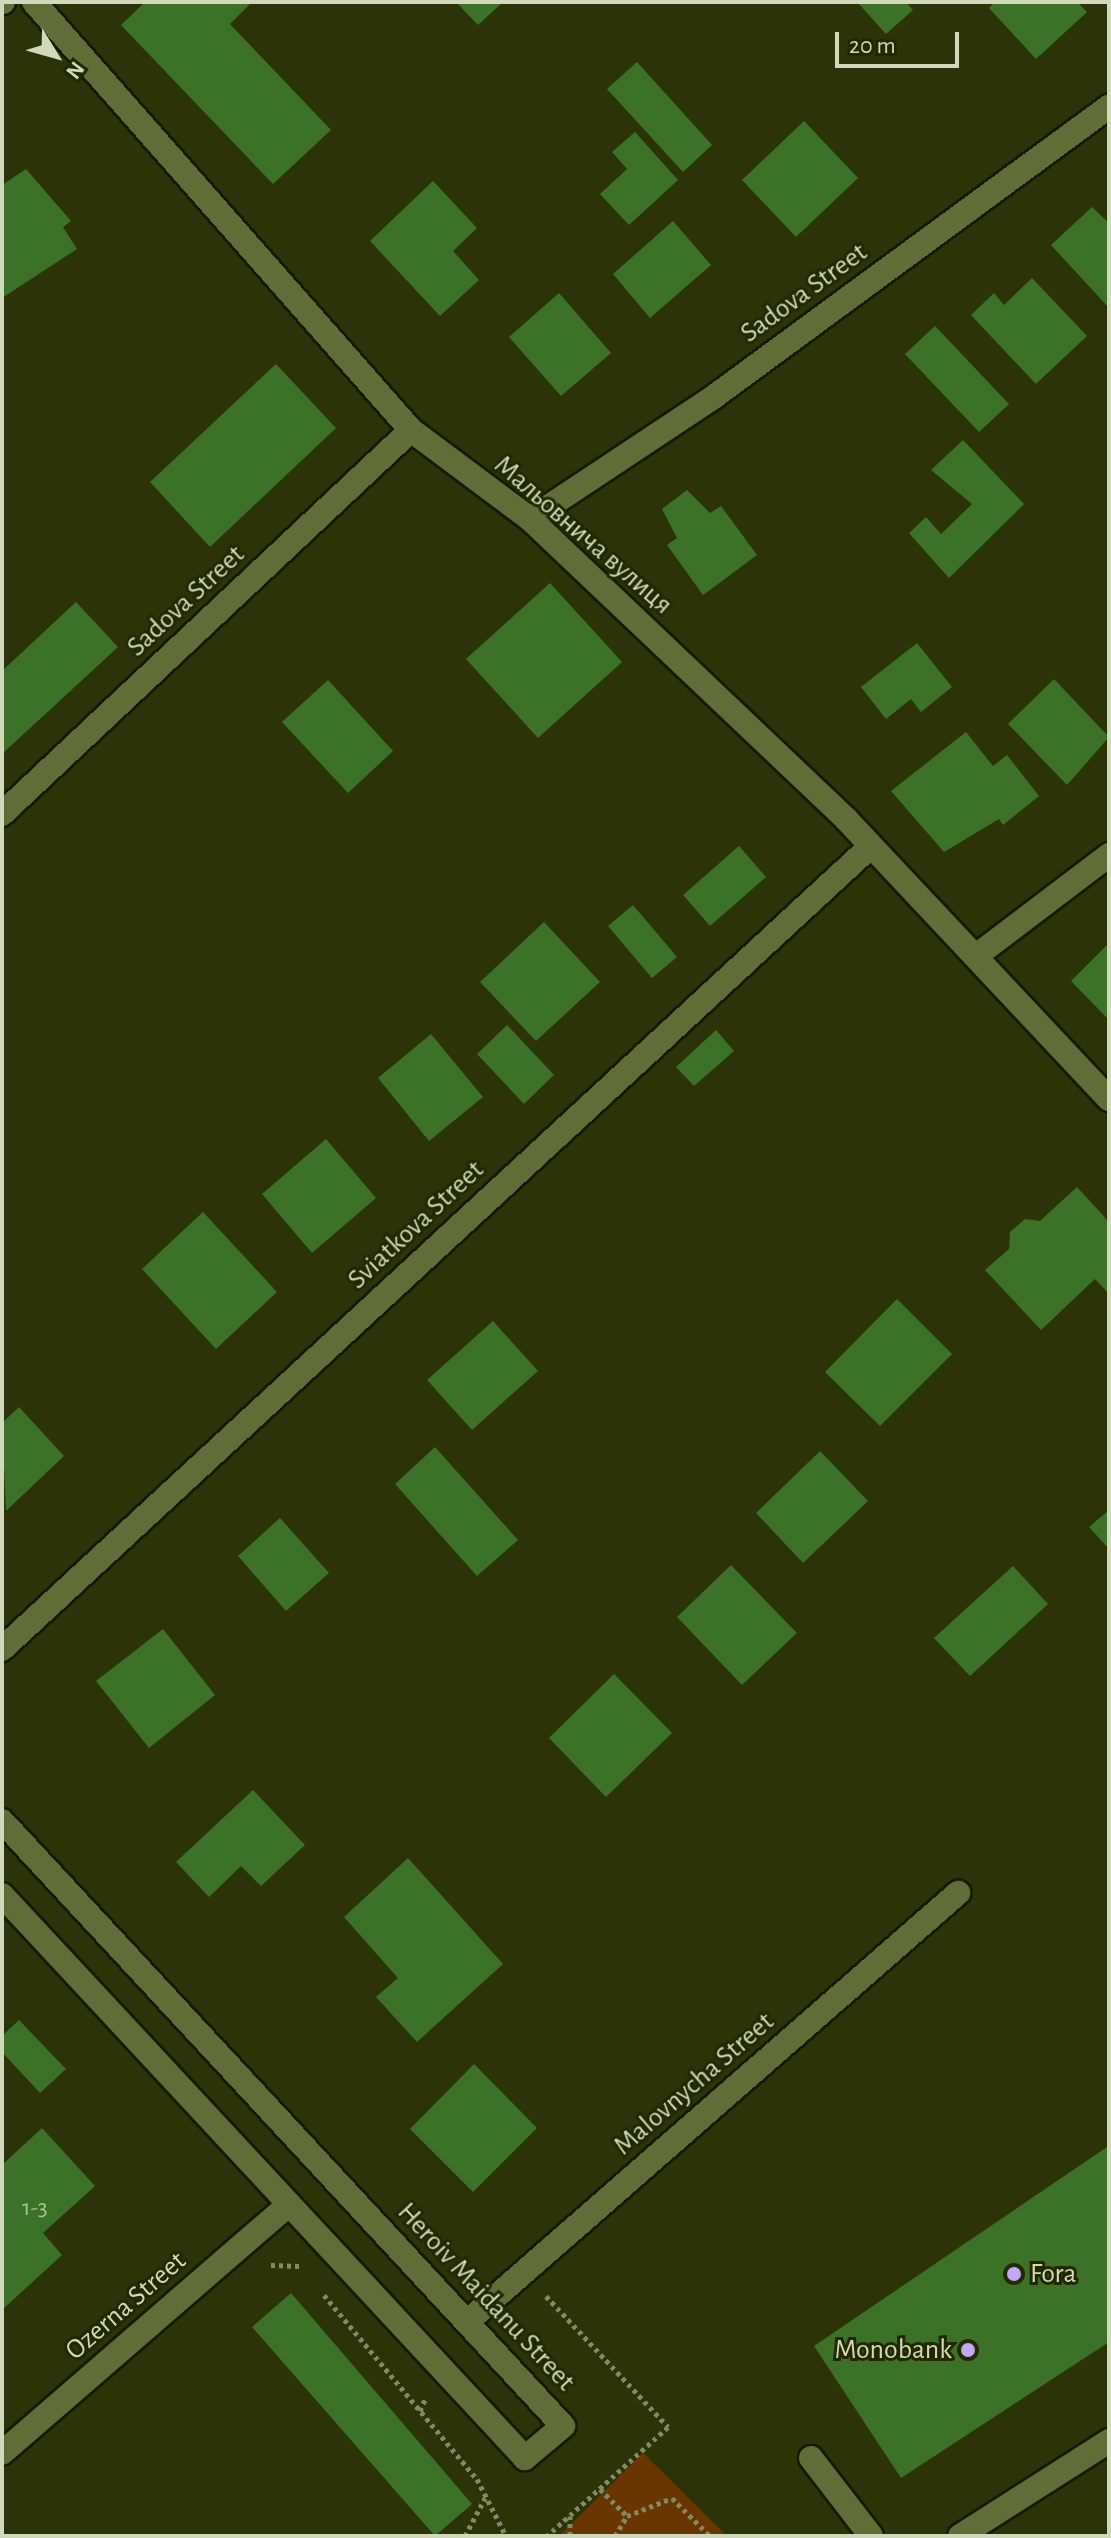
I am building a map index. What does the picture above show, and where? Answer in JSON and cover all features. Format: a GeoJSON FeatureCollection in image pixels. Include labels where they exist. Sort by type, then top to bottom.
{"type":"FeatureCollection","features":[{"type":"Feature","properties":{"kind":"street","name":"Мальовнича вулиця"},"geometry":{"type":"LineString","coordinates":[[34,2],[411,430],[530,519],[871,846],[1109,1099]]}},
{"type":"Feature","properties":{"kind":"street","name":"Sadova Street"},"geometry":{"type":"LineString","coordinates":[[530,519],[715,396],[1109,107]]}},
{"type":"Feature","properties":{"kind":"street","name":"Sadova Street"},"geometry":{"type":"LineString","coordinates":[[2,814],[411,430]]}},
{"type":"Feature","properties":{"kind":"street","name":"Sviatkova Street"},"geometry":{"type":"LineString","coordinates":[[2,1649],[871,846]]}},
{"type":"Feature","properties":{"kind":"street"},"geometry":{"type":"LineString","coordinates":[[976,956],[1109,855]]}},
{"type":"Feature","properties":{"kind":"street","name":"Heroiv Maidanu Street"},"geometry":{"type":"LineString","coordinates":[[2,1821],[563,2426],[525,2458],[2,1895]]}},
{"type":"Feature","properties":{"kind":"street","name":"Malovnycha Street"},"geometry":{"type":"LineString","coordinates":[[468,2321],[958,1893]]}},
{"type":"Feature","properties":{"kind":"street","name":"Ozerna Street"},"geometry":{"type":"LineString","coordinates":[[2,2453],[289,2204]]}},
{"type":"Feature","properties":{"kind":"street"},"geometry":{"type":"LineString","coordinates":[[960,2536],[1109,2441]]}},
{"type":"Feature","properties":{"kind":"street"},"geometry":{"type":"LineString","coordinates":[[811,2458],[871,2536]]}},
{"type":"Feature","properties":{"kind":"path"},"geometry":{"type":"LineString","coordinates":[[260,2265],[297,2263],[307,2276]]}},
{"type":"Feature","properties":{"kind":"path"},"geometry":{"type":"LineString","coordinates":[[318,2288],[486,2497],[506,2536]]}},
{"type":"Feature","properties":{"kind":"path"},"geometry":{"type":"LineString","coordinates":[[600,2488],[627,2516]]}},
{"type":"Feature","properties":{"kind":"path"},"geometry":{"type":"LineString","coordinates":[[465,2536],[486,2497]]}},
{"type":"Feature","properties":{"kind":"path"},"geometry":{"type":"LineString","coordinates":[[615,2536],[627,2516],[672,2498],[710,2536]]}},
{"type":"Feature","properties":{"kind":"path"},"geometry":{"type":"LineString","coordinates":[[570,2515],[570,2536]]}},
{"type":"Feature","properties":{"kind":"shaded area"},"geometry":{"type":"Polygon","coordinates":[[[643,2453],[727,2536],[559,2536],[643,2453]]]}},
{"type":"Feature","properties":{"kind":"building"},"geometry":{"type":"Polygon","coordinates":[[[145,2],[252,2],[230,24],[331,130],[273,184],[121,25],[145,2]]]}},
{"type":"Feature","properties":{"kind":"building"},"geometry":{"type":"Polygon","coordinates":[[[456,2],[503,2],[478,25],[456,2]]]}},
{"type":"Feature","properties":{"kind":"building"},"geometry":{"type":"Polygon","coordinates":[[[857,2],[906,2],[913,10],[886,34],[857,2]]]}},
{"type":"Feature","properties":{"kind":"building"},"geometry":{"type":"Polygon","coordinates":[[[995,2],[1077,2],[1087,12],[1036,59],[989,8],[995,2]]]}},
{"type":"Feature","properties":{"kind":"building"},"geometry":{"type":"Polygon","coordinates":[[[637,62],[712,145],[683,172],[607,89],[637,62]]]}},
{"type":"Feature","properties":{"kind":"building"},"geometry":{"type":"Polygon","coordinates":[[[804,121],[858,178],[796,237],[742,180],[804,121]]]}},
{"type":"Feature","properties":{"kind":"building"},"geometry":{"type":"Polygon","coordinates":[[[635,132],[678,180],[629,225],[600,194],[627,169],[612,152],[635,132]]]}},
{"type":"Feature","properties":{"kind":"building"},"geometry":{"type":"Polygon","coordinates":[[[26,169],[71,221],[63,227],[77,249],[2,298],[2,185],[26,169]]]}},
{"type":"Feature","properties":{"kind":"building"},"geometry":{"type":"Polygon","coordinates":[[[433,181],[477,228],[453,251],[479,280],[440,316],[370,241],[433,181]]]}},
{"type":"Feature","properties":{"kind":"building"},"geometry":{"type":"Polygon","coordinates":[[[1092,207],[1109,223],[1109,308],[1051,245],[1092,207]]]}},
{"type":"Feature","properties":{"kind":"building"},"geometry":{"type":"Polygon","coordinates":[[[673,221],[711,265],[650,318],[613,274],[673,221]]]}},
{"type":"Feature","properties":{"kind":"building"},"geometry":{"type":"Polygon","coordinates":[[[1032,278],[1087,336],[1036,384],[971,315],[994,293],[1004,305],[1032,278]]]}},
{"type":"Feature","properties":{"kind":"building"},"geometry":{"type":"Polygon","coordinates":[[[559,293],[611,353],[561,396],[509,337],[559,293]]]}},
{"type":"Feature","properties":{"kind":"building"},"geometry":{"type":"Polygon","coordinates":[[[935,326],[1009,404],[979,432],[905,354],[935,326]]]}},
{"type":"Feature","properties":{"kind":"building"},"geometry":{"type":"Polygon","coordinates":[[[276,364],[336,428],[210,547],[150,482],[276,364]]]}},
{"type":"Feature","properties":{"kind":"building"},"geometry":{"type":"Polygon","coordinates":[[[963,440],[1024,504],[949,578],[909,533],[926,517],[941,534],[972,504],[931,470],[963,440]]]}},
{"type":"Feature","properties":{"kind":"building"},"geometry":{"type":"Polygon","coordinates":[[[687,490],[710,513],[721,506],[757,555],[703,595],[667,545],[677,538],[662,509],[687,490]]]}},
{"type":"Feature","properties":{"kind":"building"},"geometry":{"type":"Polygon","coordinates":[[[550,583],[622,662],[538,738],[466,659],[550,583]]]}},
{"type":"Feature","properties":{"kind":"building"},"geometry":{"type":"Polygon","coordinates":[[[76,602],[118,647],[2,754],[2,671],[76,602]]]}},
{"type":"Feature","properties":{"kind":"building"},"geometry":{"type":"Polygon","coordinates":[[[917,643],[952,687],[921,712],[911,699],[886,719],[861,687],[917,643]]]}},
{"type":"Feature","properties":{"kind":"building"},"geometry":{"type":"Polygon","coordinates":[[[1054,679],[1109,737],[1067,785],[1008,724],[1054,679]]]}},
{"type":"Feature","properties":{"kind":"building"},"geometry":{"type":"Polygon","coordinates":[[[328,680],[393,751],[348,793],[282,722],[328,680]]]}},
{"type":"Feature","properties":{"kind":"building"},"geometry":{"type":"Polygon","coordinates":[[[966,732],[993,766],[1007,755],[1039,796],[1003,825],[999,819],[944,852],[891,791],[966,732]]]}},
{"type":"Feature","properties":{"kind":"building"},"geometry":{"type":"Polygon","coordinates":[[[739,846],[766,877],[710,926],[683,895],[739,846]]]}},
{"type":"Feature","properties":{"kind":"building"},"geometry":{"type":"Polygon","coordinates":[[[633,905],[677,957],[652,978],[608,926],[633,905]]]}},
{"type":"Feature","properties":{"kind":"building"},"geometry":{"type":"Polygon","coordinates":[[[544,922],[600,982],[536,1041],[480,982],[544,922]]]}},
{"type":"Feature","properties":{"kind":"building"},"geometry":{"type":"Polygon","coordinates":[[[1109,943],[1109,1020],[1071,981],[1109,943]]]}},
{"type":"Feature","properties":{"kind":"building"},"geometry":{"type":"Polygon","coordinates":[[[507,1025],[554,1075],[524,1104],[477,1054],[507,1025]]]}},
{"type":"Feature","properties":{"kind":"building"},"geometry":{"type":"Polygon","coordinates":[[[716,1030],[734,1051],[694,1086],[676,1067],[716,1030]]]}},
{"type":"Feature","properties":{"kind":"building"},"geometry":{"type":"Polygon","coordinates":[[[431,1034],[483,1097],[429,1141],[378,1078],[431,1034]]]}},
{"type":"Feature","properties":{"kind":"building"},"geometry":{"type":"Polygon","coordinates":[[[326,1139],[376,1198],[312,1253],[262,1194],[326,1139]]]}},
{"type":"Feature","properties":{"kind":"building"},"geometry":{"type":"Polygon","coordinates":[[[1077,1187],[1109,1222],[1109,1294],[1095,1279],[1041,1330],[985,1270],[1009,1249],[1010,1232],[1025,1219],[1040,1221],[1077,1187]]]}},
{"type":"Feature","properties":{"kind":"building"},"geometry":{"type":"Polygon","coordinates":[[[203,1212],[277,1292],[216,1349],[142,1269],[203,1212]]]}},
{"type":"Feature","properties":{"kind":"building"},"geometry":{"type":"Polygon","coordinates":[[[897,1299],[952,1354],[880,1426],[825,1372],[897,1299]]]}},
{"type":"Feature","properties":{"kind":"building"},"geometry":{"type":"Polygon","coordinates":[[[493,1321],[538,1371],[472,1430],[427,1380],[493,1321]]]}},
{"type":"Feature","properties":{"kind":"building"},"geometry":{"type":"Polygon","coordinates":[[[19,1407],[64,1456],[6,1511],[2,1423],[19,1407]]]}},
{"type":"Feature","properties":{"kind":"building"},"geometry":{"type":"Polygon","coordinates":[[[435,1447],[518,1540],[477,1576],[395,1484],[435,1447]]]}},
{"type":"Feature","properties":{"kind":"building"},"geometry":{"type":"Polygon","coordinates":[[[820,1451],[868,1501],[803,1563],[756,1513],[820,1451]]]}},
{"type":"Feature","properties":{"kind":"building"},"geometry":{"type":"Polygon","coordinates":[[[1109,1510],[1109,1549],[1089,1527],[1109,1510]]]}},
{"type":"Feature","properties":{"kind":"building"},"geometry":{"type":"Polygon","coordinates":[[[280,1518],[329,1573],[286,1611],[238,1556],[280,1518]]]}},
{"type":"Feature","properties":{"kind":"building"},"geometry":{"type":"Polygon","coordinates":[[[731,1565],[797,1633],[742,1685],[677,1617],[731,1565]]]}},
{"type":"Feature","properties":{"kind":"building"},"geometry":{"type":"Polygon","coordinates":[[[1013,1566],[1048,1604],[970,1676],[934,1638],[1013,1566]]]}},
{"type":"Feature","properties":{"kind":"building"},"geometry":{"type":"Polygon","coordinates":[[[163,1629],[215,1695],[149,1748],[96,1681],[163,1629]]]}},
{"type":"Feature","properties":{"kind":"building"},"geometry":{"type":"Polygon","coordinates":[[[614,1674],[672,1733],[606,1797],[549,1738],[614,1674]]]}},
{"type":"Feature","properties":{"kind":"building"},"geometry":{"type":"Polygon","coordinates":[[[253,1790],[305,1845],[261,1886],[241,1866],[209,1897],[176,1862],[253,1790]]]}},
{"type":"Feature","properties":{"kind":"building"},"geometry":{"type":"Polygon","coordinates":[[[408,1858],[503,1964],[417,2042],[376,1997],[398,1978],[344,1917],[408,1858]]]}},
{"type":"Feature","properties":{"kind":"building"},"geometry":{"type":"Polygon","coordinates":[[[19,2020],[66,2069],[40,2093],[2,2052],[2,2036],[19,2020]]]}},
{"type":"Feature","properties":{"kind":"building"},"geometry":{"type":"Polygon","coordinates":[[[474,2064],[537,2128],[473,2192],[410,2129],[474,2064]]]}},
{"type":"Feature","properties":{"kind":"building"},"geometry":{"type":"Polygon","coordinates":[[[42,2128],[95,2186],[43,2233],[62,2255],[2,2310],[2,2165],[42,2128]]]}},
{"type":"Feature","properties":{"kind":"building","name":"Fora"},"geometry":{"type":"Polygon","coordinates":[[[1107,2147],[1109,2342],[901,2478],[814,2346],[1107,2147]]]}},
{"type":"Feature","properties":{"kind":"building"},"geometry":{"type":"Polygon","coordinates":[[[291,2293],[472,2504],[435,2536],[252,2327],[291,2293]]]}},
{"type":"Feature","properties":{"kind":"place","name":"Fora"},"geometry":{"type":"Point","coordinates":[1014,2274]}},
{"type":"Feature","properties":{"kind":"place","name":"Monobank"},"geometry":{"type":"Point","coordinates":[968,2350]}}]}
